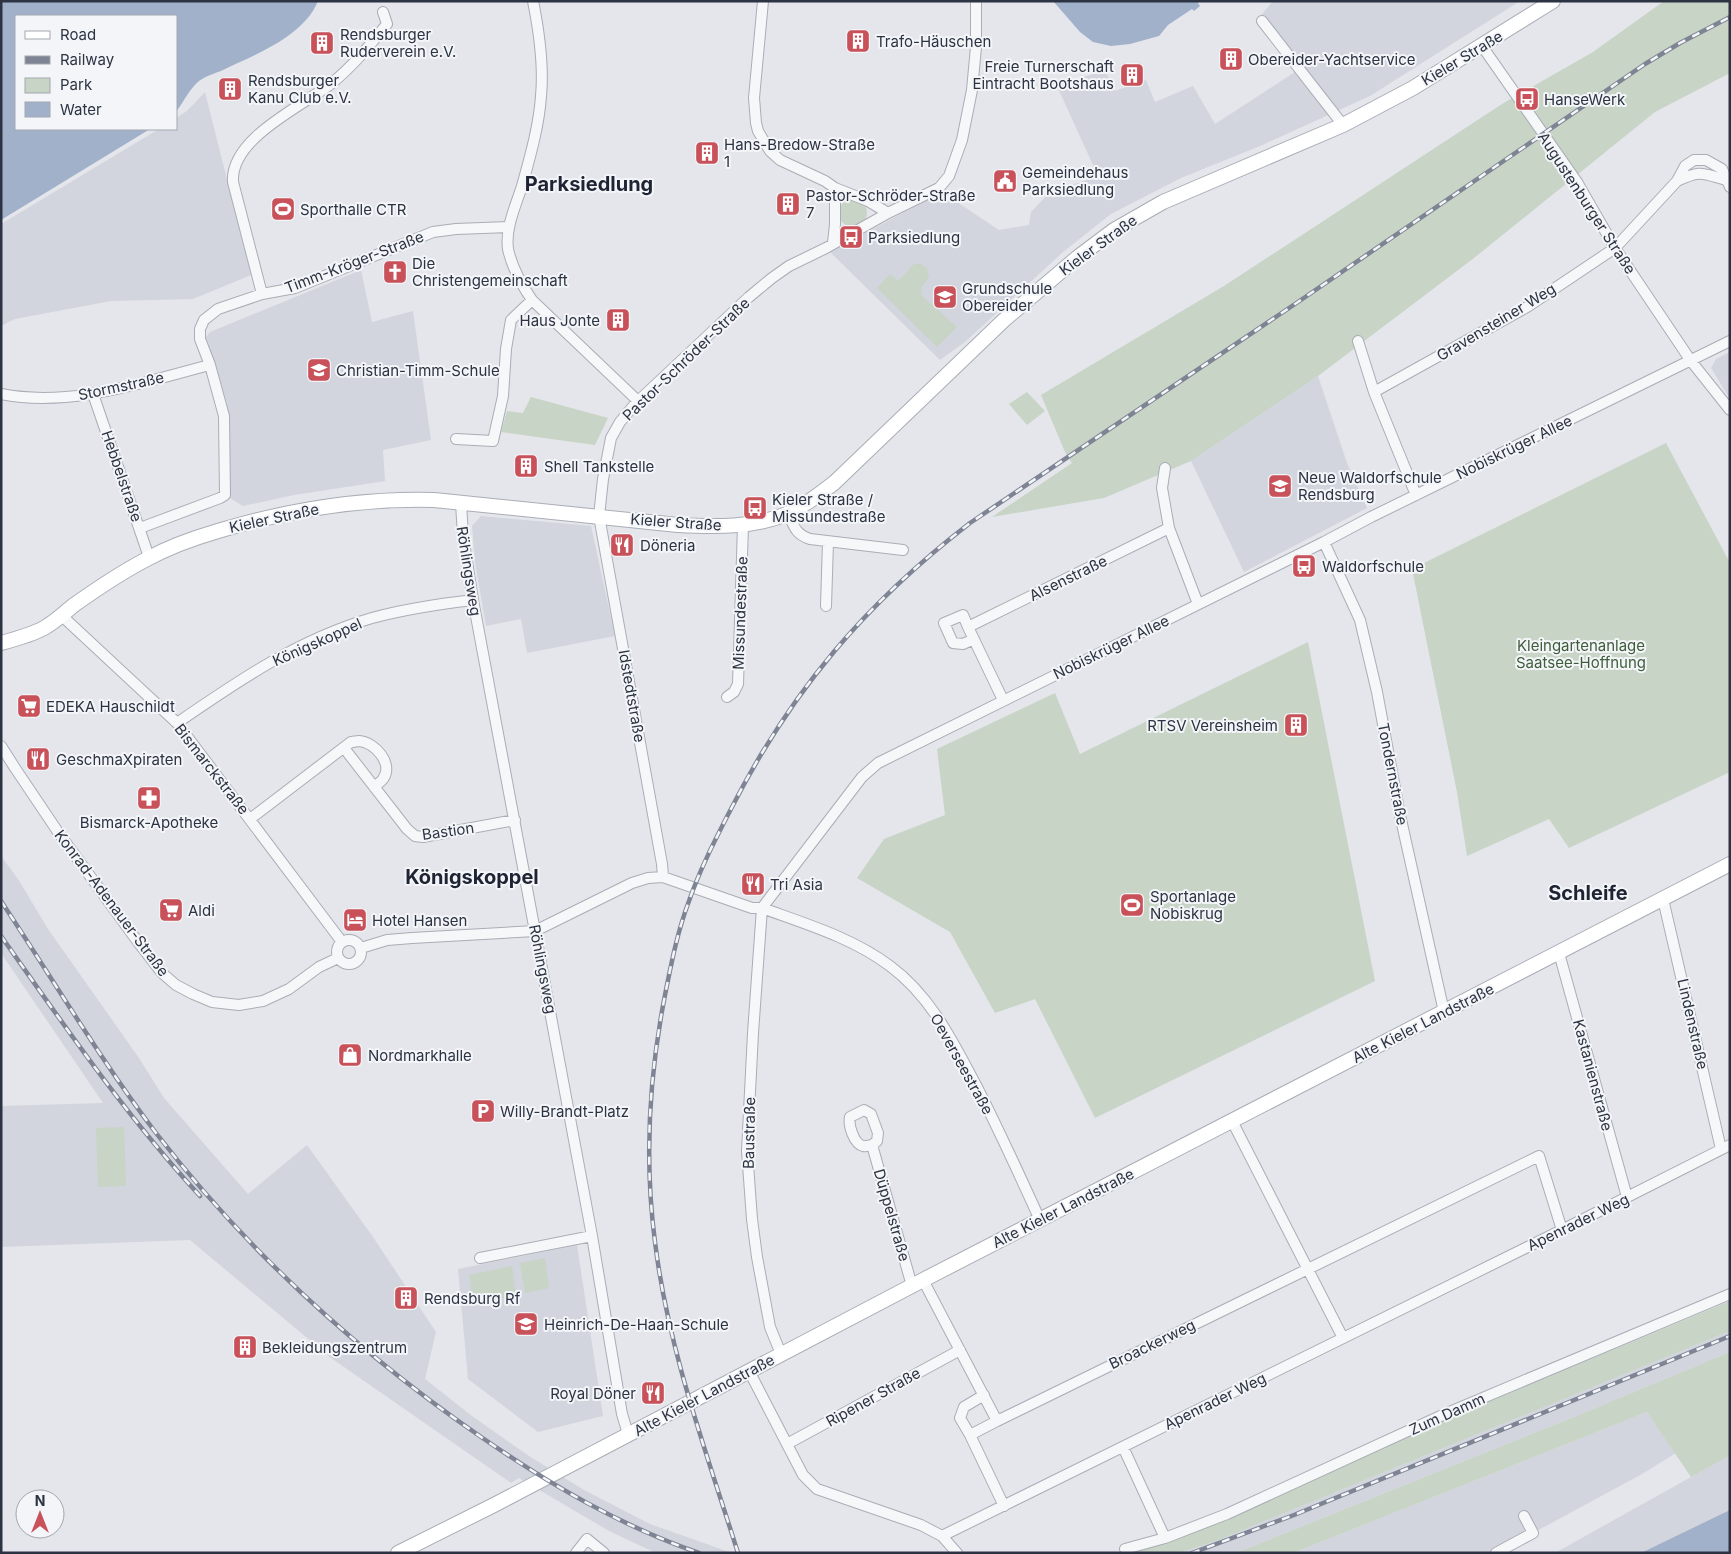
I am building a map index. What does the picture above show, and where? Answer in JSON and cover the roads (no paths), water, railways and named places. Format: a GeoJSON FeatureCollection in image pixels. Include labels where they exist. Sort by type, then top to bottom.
{"type":"FeatureCollection","features":[{"type":"Feature","properties":{"kind":"main road","name":"Kieler Straße"},"geometry":{"type":"LineString","coordinates":[[1,643],[45,628],[110,580],[149,558],[194,538],[255,520],[300,510],[404,499],[716,527],[766,521],[788,513],[803,506],[834,483],[1004,320],[1078,257],[1114,230],[1163,202],[1343,125],[1410,89],[1553,1]]}},
{"type":"Feature","properties":{"kind":"main road","name":"Alte Kieler Landstraße"},"geometry":{"type":"LineString","coordinates":[[398,1553],[1730,864]]}},
{"type":"Feature","properties":{"kind":"street"},"geometry":{"type":"LineString","coordinates":[[533,1],[538,35],[541,96],[531,153],[509,227],[508,248],[514,270],[532,300],[638,401]]}},
{"type":"Feature","properties":{"kind":"street"},"geometry":{"type":"LineString","coordinates":[[763,1],[754,98],[756,124],[770,151],[780,160],[835,188],[868,201],[888,213]]}},
{"type":"Feature","properties":{"kind":"street","name":"Pastor-Schröder-Straße"},"geometry":{"type":"LineString","coordinates":[[599,516],[603,479],[611,438],[620,422],[638,401],[772,278],[832,243],[938,188],[949,176],[962,140],[972,90],[976,47],[976,1]]}},
{"type":"Feature","properties":{"kind":"street"},"geometry":{"type":"LineString","coordinates":[[262,294],[233,182],[234,167],[255,137],[271,123],[331,84],[357,61],[387,24],[383,12]]}},
{"type":"Feature","properties":{"kind":"street"},"geometry":{"type":"LineString","coordinates":[[1262,21],[1343,125]]}},
{"type":"Feature","properties":{"kind":"street","name":"Augustenburger Straße"},"geometry":{"type":"LineString","coordinates":[[1482,46],[1577,182],[1615,248],[1691,361],[1730,410]]}},
{"type":"Feature","properties":{"kind":"street","name":"Gravensteiner Weg"},"geometry":{"type":"LineString","coordinates":[[1374,392],[1527,307],[1615,248],[1677,181],[1702,173],[1728,184]]}},
{"type":"Feature","properties":{"kind":"street"},"geometry":{"type":"LineString","coordinates":[[832,243],[835,224],[835,188]]}},
{"type":"Feature","properties":{"kind":"street","name":"Timm-Kröger-Straße"},"geometry":{"type":"LineString","coordinates":[[210,365],[200,339],[200,329],[204,320],[218,309],[262,294],[295,288],[433,232],[509,227]]}},
{"type":"Feature","properties":{"kind":"street"},"geometry":{"type":"LineString","coordinates":[[456,439],[492,441],[503,396],[506,349],[512,320],[532,300]]}},
{"type":"Feature","properties":{"kind":"street"},"geometry":{"type":"LineString","coordinates":[[1358,341],[1374,392],[1416,495]]}},
{"type":"Feature","properties":{"kind":"street","name":"Nobiskrüger Allee"},"geometry":{"type":"LineString","coordinates":[[762,908],[862,778],[878,763],[1730,341]]}},
{"type":"Feature","properties":{"kind":"street"},"geometry":{"type":"LineString","coordinates":[[140,528],[220,498],[224,494],[224,416],[210,365]]}},
{"type":"Feature","properties":{"kind":"street","name":"Stormstraße"},"geometry":{"type":"LineString","coordinates":[[1,394],[43,399],[93,394],[210,365]]}},
{"type":"Feature","properties":{"kind":"street","name":"Hebbelstraße"},"geometry":{"type":"LineString","coordinates":[[93,394],[149,558]]}},
{"type":"Feature","properties":{"kind":"street"},"geometry":{"type":"LineString","coordinates":[[1165,468],[1162,488],[1168,528],[1198,604]]}},
{"type":"Feature","properties":{"kind":"street","name":"Röhlingsweg"},"geometry":{"type":"LineString","coordinates":[[461,503],[463,536],[473,600],[592,1236],[622,1414],[628,1434]]}},
{"type":"Feature","properties":{"kind":"street"},"geometry":{"type":"LineString","coordinates":[[788,513],[795,529],[802,536],[810,539],[903,550]]}},
{"type":"Feature","properties":{"kind":"street","name":"Idstedtstraße"},"geometry":{"type":"LineString","coordinates":[[599,516],[663,877]]}},
{"type":"Feature","properties":{"kind":"street","name":"Missundestraße"},"geometry":{"type":"LineString","coordinates":[[727,697],[734,692],[738,684],[743,524]]}},
{"type":"Feature","properties":{"kind":"street","name":"Alsenstraße"},"geometry":{"type":"LineString","coordinates":[[968,627],[1168,528]]}},
{"type":"Feature","properties":{"kind":"street"},"geometry":{"type":"LineString","coordinates":[[826,606],[828,542]]}},
{"type":"Feature","properties":{"kind":"street","name":"Tondernstraße"},"geometry":{"type":"LineString","coordinates":[[1324,542],[1360,620],[1378,692],[1400,815],[1444,1012]]}},
{"type":"Feature","properties":{"kind":"street","name":"Königskoppel"},"geometry":{"type":"LineString","coordinates":[[177,723],[231,685],[276,658],[330,633],[371,618],[416,608],[473,600]]}},
{"type":"Feature","properties":{"kind":"street","name":"Bismarckstraße"},"geometry":{"type":"LineString","coordinates":[[61,615],[177,723],[342,942]]}},
{"type":"Feature","properties":{"kind":"street"},"geometry":{"type":"LineString","coordinates":[[974,638],[964,644],[953,643],[944,623],[963,615],[1004,700]]}},
{"type":"Feature","properties":{"kind":"street"},"geometry":{"type":"LineString","coordinates":[[250,819],[351,742],[359,741],[368,744],[380,753],[386,762],[387,772],[383,780],[374,787]]}},
{"type":"Feature","properties":{"kind":"street","name":"Konrad-Adenauer-Straße"},"geometry":{"type":"LineString","coordinates":[[1,746],[58,832],[127,927],[162,973],[176,985],[212,1002],[239,1004],[262,1001],[289,989],[319,967],[338,958]]}},
{"type":"Feature","properties":{"kind":"street","name":"Bastion"},"geometry":{"type":"LineString","coordinates":[[344,748],[415,836],[515,820]]}},
{"type":"Feature","properties":{"kind":"street"},"geometry":{"type":"LineString","coordinates":[[361,948],[387,940],[535,931],[632,882],[648,878],[663,877],[752,908],[762,908]]}},
{"type":"Feature","properties":{"kind":"street","name":"Lindenstraße"},"geometry":{"type":"LineString","coordinates":[[1663,899],[1726,1147]]}},
{"type":"Feature","properties":{"kind":"street","name":"Oeverseestraße"},"geometry":{"type":"LineString","coordinates":[[762,908],[831,934],[862,949],[890,966],[921,994],[940,1020],[964,1062],[997,1127],[1040,1220]]}},
{"type":"Feature","properties":{"kind":"street","name":"Baustraße"},"geometry":{"type":"LineString","coordinates":[[762,908],[747,1150],[756,1257],[770,1327],[781,1354]]}},
{"type":"Feature","properties":{"kind":"street"},"geometry":{"type":"LineString","coordinates":[[345,940],[354,941],[361,948],[360,959],[354,964],[343,964],[338,958],[337,948],[342,942],[345,940]]}},
{"type":"Feature","properties":{"kind":"street","name":"Kastanienstraße"},"geometry":{"type":"LineString","coordinates":[[1559,953],[1627,1197]]}},
{"type":"Feature","properties":{"kind":"street"},"geometry":{"type":"LineString","coordinates":[[1232,1121],[1343,1338]]}},
{"type":"Feature","properties":{"kind":"street","name":"Düppelstraße"},"geometry":{"type":"LineString","coordinates":[[872,1145],[918,1283]]}},
{"type":"Feature","properties":{"kind":"street","name":"Apenrader Weg"},"geometry":{"type":"LineString","coordinates":[[942,1536],[1726,1147]]}},
{"type":"Feature","properties":{"kind":"street","name":"Broackerweg"},"geometry":{"type":"LineString","coordinates":[[970,1435],[1539,1156],[1562,1230]]}},
{"type":"Feature","properties":{"kind":"street"},"geometry":{"type":"LineString","coordinates":[[480,1258],[592,1236]]}},
{"type":"Feature","properties":{"kind":"street"},"geometry":{"type":"LineString","coordinates":[[918,1283],[960,1350],[997,1421]]}},
{"type":"Feature","properties":{"kind":"street","name":"Zum Damm"},"geometry":{"type":"LineString","coordinates":[[1125,1549],[1165,1538],[1227,1514],[1447,1413],[1730,1294]]}},
{"type":"Feature","properties":{"kind":"street","name":"Ripener Straße"},"geometry":{"type":"LineString","coordinates":[[787,1444],[960,1350]]}},
{"type":"Feature","properties":{"kind":"street"},"geometry":{"type":"LineString","coordinates":[[749,1372],[803,1476],[817,1489],[922,1525],[942,1536],[957,1553]]}},
{"type":"Feature","properties":{"kind":"street"},"geometry":{"type":"LineString","coordinates":[[984,1396],[964,1407],[960,1418],[1004,1506]]}},
{"type":"Feature","properties":{"kind":"street"},"geometry":{"type":"LineString","coordinates":[[1123,1447],[1165,1538]]}},
{"type":"Feature","properties":{"kind":"street"},"geometry":{"type":"LineString","coordinates":[[1496,1553],[1533,1533],[1524,1516]]}},
{"type":"Feature","properties":{"kind":"street"},"geometry":{"type":"LineString","coordinates":[[576,1553],[586,1539],[604,1553]]}},
{"type":"Feature","properties":{"kind":"water"},"geometry":{"type":"Polygon","coordinates":[[[1,1],[318,1],[302,24],[277,43],[199,81],[178,109],[178,15],[15,15],[15,130],[148,130],[1,220],[1,1]]]}},
{"type":"Feature","properties":{"kind":"water"},"geometry":{"type":"Polygon","coordinates":[[[1053,1],[1199,1],[1200,6],[1194,11],[1192,9],[1168,25],[1159,36],[1130,44],[1111,46],[1093,42],[1080,32],[1053,1]]]}},
{"type":"Feature","properties":{"kind":"water"},"geometry":{"type":"Polygon","coordinates":[[[1730,1510],[1730,1553],[1641,1553],[1730,1510]]]}},
{"type":"Feature","properties":{"kind":"railway"},"geometry":{"type":"LineString","coordinates":[[738,1553],[689,1399],[661,1282],[652,1210],[649,1148],[650,1116],[660,1022],[673,956],[685,912],[698,877],[720,830],[755,765],[780,725],[834,651],[864,618],[897,585],[970,523],[1298,302],[1645,64],[1730,17]]}},
{"type":"Feature","properties":{"kind":"railway"},"geometry":{"type":"LineString","coordinates":[[1,901],[96,1047],[156,1133],[228,1219],[308,1298],[393,1372],[509,1456],[561,1488],[614,1517],[699,1553]]}},
{"type":"Feature","properties":{"kind":"railway"},"geometry":{"type":"LineString","coordinates":[[1,936],[121,1102],[200,1196]]}},
{"type":"Feature","properties":{"kind":"railway"},"geometry":{"type":"LineString","coordinates":[[1192,1553],[1294,1515],[1730,1336]]}},
{"type":"Feature","properties":{"kind":"place","name":"Trafo-Häuschen"},"geometry":{"type":"Point","coordinates":[858,41]}},
{"type":"Feature","properties":{"kind":"place","name":"Rendsburger Ruderverein e.V."},"geometry":{"type":"Point","coordinates":[322,43]}},
{"type":"Feature","properties":{"kind":"place","name":"Obereider-Yachtservice"},"geometry":{"type":"Point","coordinates":[1231,59]}},
{"type":"Feature","properties":{"kind":"place","name":"Freie Turnerschaft Eintracht Bootshaus"},"geometry":{"type":"Point","coordinates":[1132,75]}},
{"type":"Feature","properties":{"kind":"place","name":"Rendsburger Kanu Club e.V."},"geometry":{"type":"Point","coordinates":[230,89]}},
{"type":"Feature","properties":{"kind":"place","name":"HanseWerk"},"geometry":{"type":"Point","coordinates":[1527,99]}},
{"type":"Feature","properties":{"kind":"place","name":"Hans-Bredow-Straße 1"},"geometry":{"type":"Point","coordinates":[707,153]}},
{"type":"Feature","properties":{"kind":"place","name":"Gemeindehaus Parksiedlung"},"geometry":{"type":"Point","coordinates":[1005,181]}},
{"type":"Feature","properties":{"kind":"place","name":"Pastor-Schröder-Straße 7"},"geometry":{"type":"Point","coordinates":[788,204]}},
{"type":"Feature","properties":{"kind":"place","name":"Sporthalle CTR"},"geometry":{"type":"Point","coordinates":[283,209]}},
{"type":"Feature","properties":{"kind":"place","name":"Parksiedlung"},"geometry":{"type":"Point","coordinates":[851,237]}},
{"type":"Feature","properties":{"kind":"place","name":"Die Christengemeinschaft"},"geometry":{"type":"Point","coordinates":[395,272]}},
{"type":"Feature","properties":{"kind":"place","name":"Grundschule Obereider"},"geometry":{"type":"Point","coordinates":[945,297]}},
{"type":"Feature","properties":{"kind":"place","name":"Haus Jonte"},"geometry":{"type":"Point","coordinates":[618,320]}},
{"type":"Feature","properties":{"kind":"place","name":"Christian-Timm-Schule"},"geometry":{"type":"Point","coordinates":[319,370]}},
{"type":"Feature","properties":{"kind":"place","name":"Shell Tankstelle"},"geometry":{"type":"Point","coordinates":[526,466]}},
{"type":"Feature","properties":{"kind":"place","name":"Neue Waldorfschule Rendsburg"},"geometry":{"type":"Point","coordinates":[1280,486]}},
{"type":"Feature","properties":{"kind":"place","name":"Kieler Straße / Missundestraße"},"geometry":{"type":"Point","coordinates":[755,508]}},
{"type":"Feature","properties":{"kind":"place","name":"Döneria"},"geometry":{"type":"Point","coordinates":[622,545]}},
{"type":"Feature","properties":{"kind":"place","name":"Waldorfschule"},"geometry":{"type":"Point","coordinates":[1304,566]}},
{"type":"Feature","properties":{"kind":"place","name":"EDEKA Hauschildt"},"geometry":{"type":"Point","coordinates":[29,706]}},
{"type":"Feature","properties":{"kind":"place","name":"RTSV Vereinsheim"},"geometry":{"type":"Point","coordinates":[1296,725]}},
{"type":"Feature","properties":{"kind":"place","name":"GeschmaXpiraten"},"geometry":{"type":"Point","coordinates":[38,759]}},
{"type":"Feature","properties":{"kind":"place","name":"Bismarck-Apotheke"},"geometry":{"type":"Point","coordinates":[149,798]}},
{"type":"Feature","properties":{"kind":"place","name":"Tri Asia"},"geometry":{"type":"Point","coordinates":[753,884]}},
{"type":"Feature","properties":{"kind":"place","name":"Sportanlage Nobiskrug"},"geometry":{"type":"Point","coordinates":[1132,905]}},
{"type":"Feature","properties":{"kind":"place","name":"Aldi"},"geometry":{"type":"Point","coordinates":[171,910]}},
{"type":"Feature","properties":{"kind":"place","name":"Hotel Hansen"},"geometry":{"type":"Point","coordinates":[355,920]}},
{"type":"Feature","properties":{"kind":"place","name":"Nordmarkhalle"},"geometry":{"type":"Point","coordinates":[350,1055]}},
{"type":"Feature","properties":{"kind":"place","name":"Willy-Brandt-Platz"},"geometry":{"type":"Point","coordinates":[483,1111]}},
{"type":"Feature","properties":{"kind":"place","name":"Rendsburg Rf"},"geometry":{"type":"Point","coordinates":[406,1298]}},
{"type":"Feature","properties":{"kind":"place","name":"Heinrich-De-Haan-Schule"},"geometry":{"type":"Point","coordinates":[526,1324]}},
{"type":"Feature","properties":{"kind":"place","name":"Bekleidungszentrum"},"geometry":{"type":"Point","coordinates":[245,1347]}},
{"type":"Feature","properties":{"kind":"place","name":"Royal Döner"},"geometry":{"type":"Point","coordinates":[653,1393]}},
{"type":"Feature","properties":{"kind":"district","name":"Parksiedlung"},"geometry":{"type":"Point","coordinates":[589,184]}},
{"type":"Feature","properties":{"kind":"district","name":"Königskoppel"},"geometry":{"type":"Point","coordinates":[472,877]}},
{"type":"Feature","properties":{"kind":"district","name":"Schleife"},"geometry":{"type":"Point","coordinates":[1588,893]}},
{"type":"Feature","properties":{"kind":"park label","name":"Kleingartenanlage Saatsee-Hoffnung"},"geometry":{"type":"Point","coordinates":[1581,654]}}]}
